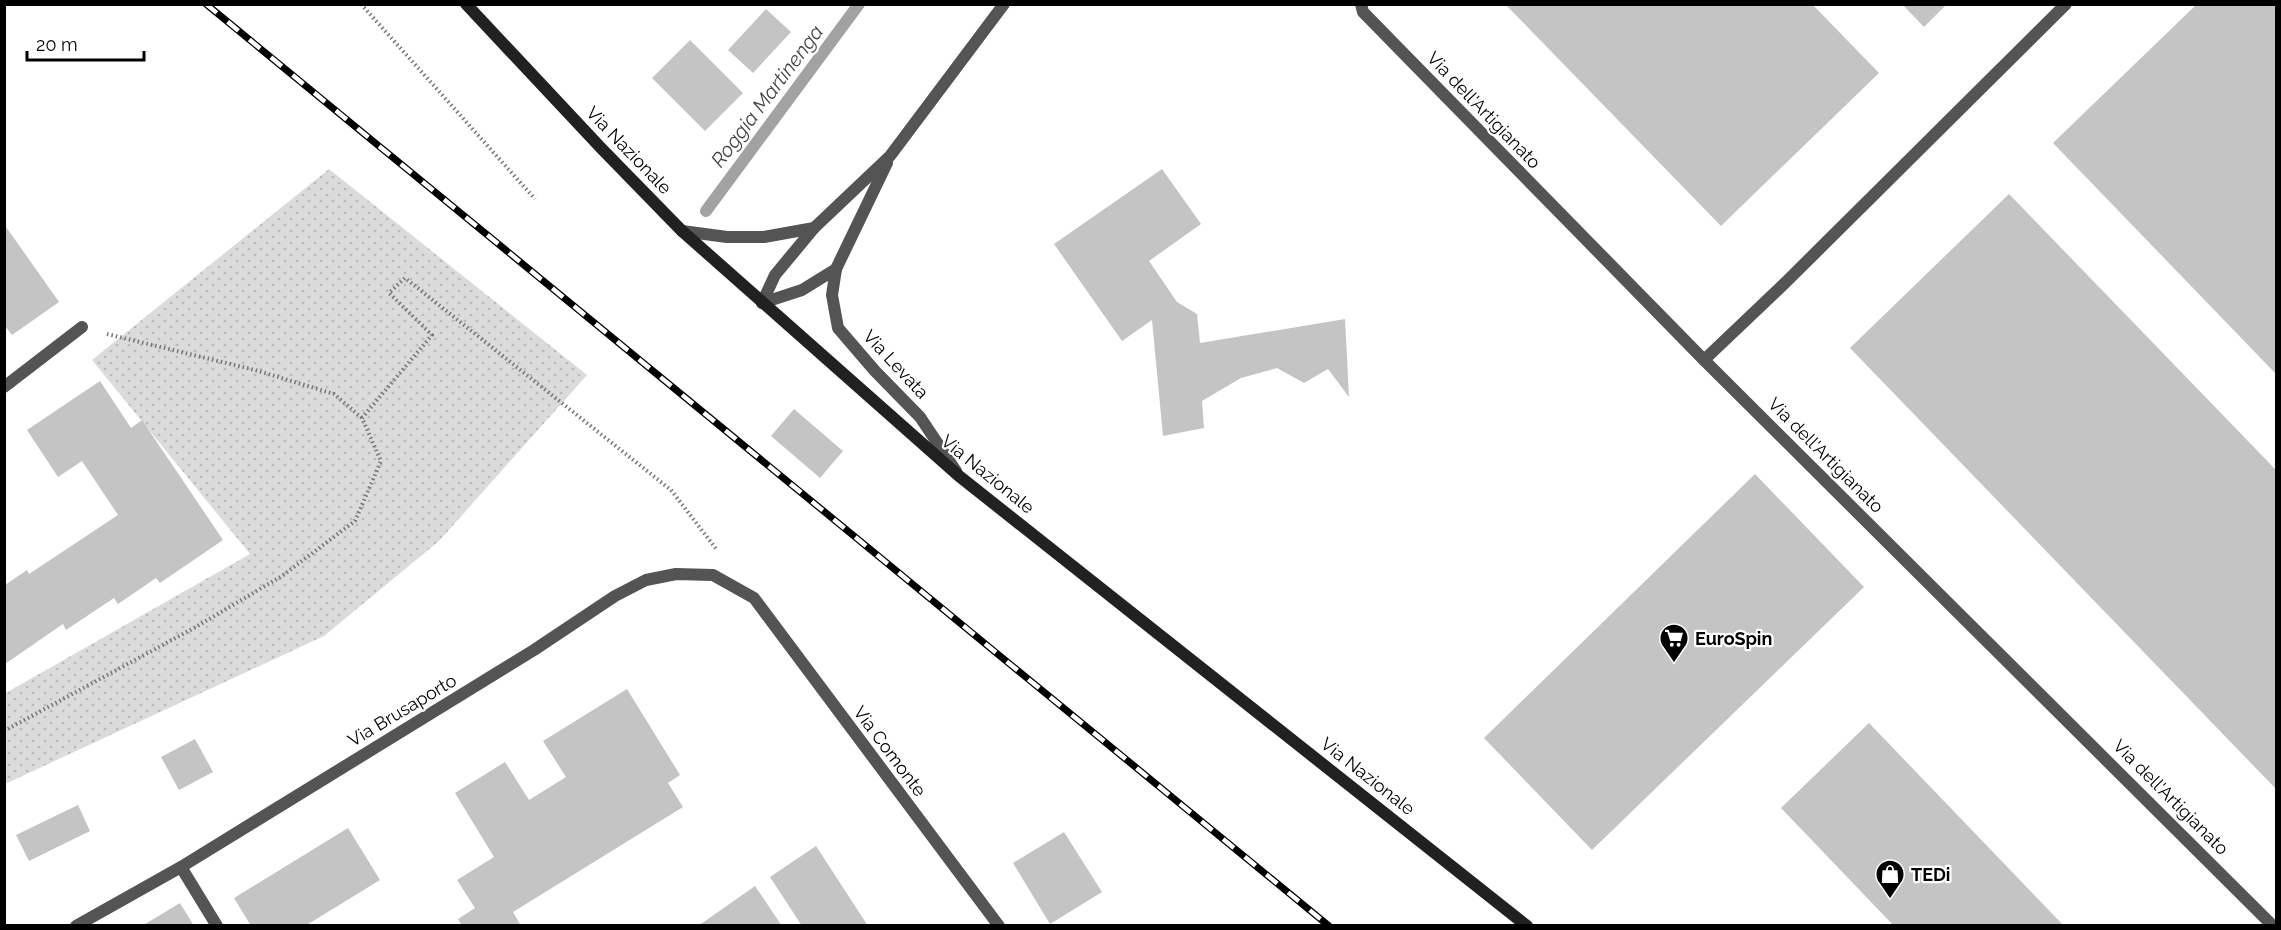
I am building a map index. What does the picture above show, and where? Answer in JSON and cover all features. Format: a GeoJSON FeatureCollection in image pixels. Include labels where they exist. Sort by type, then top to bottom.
{"type":"FeatureCollection","features":[{"type":"Feature","properties":{"kind":"main road","name":"Via Nazionale"},"geometry":{"type":"LineString","coordinates":[[466,4],[682,231],[959,476],[1527,926]]}},
{"type":"Feature","properties":{"kind":"street","name":"Via Levata"},"geometry":{"type":"LineString","coordinates":[[762,303],[775,275],[814,228],[890,156],[1004,4]]}},
{"type":"Feature","properties":{"kind":"street","name":"Via dell'Artigianato"},"geometry":{"type":"LineString","coordinates":[[1361,4],[1364,12],[1704,360],[2273,926]]}},
{"type":"Feature","properties":{"kind":"street"},"geometry":{"type":"LineString","coordinates":[[1704,360],[2066,4]]}},
{"type":"Feature","properties":{"kind":"street","name":"Via Levata"},"geometry":{"type":"LineString","coordinates":[[890,156],[836,268],[832,295],[838,328],[874,371],[920,417],[959,476]]}},
{"type":"Feature","properties":{"kind":"street"},"geometry":{"type":"LineString","coordinates":[[682,231],[727,237],[764,237],[814,228]]}},
{"type":"Feature","properties":{"kind":"street"},"geometry":{"type":"LineString","coordinates":[[762,303],[802,290],[836,268]]}},
{"type":"Feature","properties":{"kind":"street"},"geometry":{"type":"LineString","coordinates":[[4,387],[82,327]]}},
{"type":"Feature","properties":{"kind":"street","name":"Via Brusaporto"},"geometry":{"type":"LineString","coordinates":[[76,926],[180,867],[534,650],[615,596],[646,580],[676,574],[714,574],[754,598]]}},
{"type":"Feature","properties":{"kind":"street","name":"Via Comonte"},"geometry":{"type":"LineString","coordinates":[[754,598],[999,926]]}},
{"type":"Feature","properties":{"kind":"street"},"geometry":{"type":"LineString","coordinates":[[180,867],[217,926]]}},
{"type":"Feature","properties":{"kind":"path"},"geometry":{"type":"LineString","coordinates":[[361,4],[535,199]]}},
{"type":"Feature","properties":{"kind":"path"},"geometry":{"type":"LineString","coordinates":[[362,418],[432,335],[389,293],[405,278],[671,490],[719,553]]}},
{"type":"Feature","properties":{"kind":"path"},"geometry":{"type":"LineString","coordinates":[[4,731],[194,628],[282,576],[355,521],[381,461],[362,418],[334,394],[255,370],[142,344],[82,327]]}},
{"type":"Feature","properties":{"kind":"shaded area"},"geometry":{"type":"Polygon","coordinates":[[[329,169],[587,375],[439,541],[324,636],[5,784],[4,694],[250,554],[92,360],[329,169]]]}},
{"type":"Feature","properties":{"kind":"building"},"geometry":{"type":"Polygon","coordinates":[[[1505,4],[1812,4],[1879,73],[1721,226],[1505,4]]]}},
{"type":"Feature","properties":{"kind":"building"},"geometry":{"type":"Polygon","coordinates":[[[1902,4],[1947,4],[1924,27],[1902,4]]]}},
{"type":"Feature","properties":{"kind":"building"},"geometry":{"type":"Polygon","coordinates":[[[2197,4],[2276,4],[2276,374],[2053,143],[2197,4]]]}},
{"type":"Feature","properties":{"kind":"building"},"geometry":{"type":"Polygon","coordinates":[[[766,9],[791,32],[753,73],[728,50],[766,9]]]}},
{"type":"Feature","properties":{"kind":"building"},"geometry":{"type":"Polygon","coordinates":[[[690,40],[743,93],[705,131],[652,78],[690,40]]]}},
{"type":"Feature","properties":{"kind":"building"},"geometry":{"type":"Polygon","coordinates":[[[1162,169],[1201,224],[1149,261],[1177,302],[1197,314],[1200,343],[1345,319],[1349,397],[1328,369],[1304,383],[1277,368],[1241,378],[1202,401],[1204,428],[1163,436],[1152,320],[1122,341],[1054,244],[1162,169]]]}},
{"type":"Feature","properties":{"kind":"building"},"geometry":{"type":"Polygon","coordinates":[[[2009,194],[2276,470],[2276,789],[1850,348],[2009,194]]]}},
{"type":"Feature","properties":{"kind":"building"},"geometry":{"type":"Polygon","coordinates":[[[4,224],[59,302],[12,335],[4,325],[4,224]]]}},
{"type":"Feature","properties":{"kind":"building"},"geometry":{"type":"Polygon","coordinates":[[[100,381],[131,428],[142,420],[223,540],[160,583],[156,578],[118,604],[114,598],[66,630],[63,624],[5,664],[5,585],[27,570],[29,574],[118,515],[82,461],[58,477],[27,430],[100,381]]]}},
{"type":"Feature","properties":{"kind":"building"},"geometry":{"type":"Polygon","coordinates":[[[794,409],[843,451],[820,478],[771,436],[794,409]]]}},
{"type":"Feature","properties":{"kind":"building","name":"EuroSpin"},"geometry":{"type":"Polygon","coordinates":[[[1755,474],[1864,587],[1592,850],[1484,738],[1755,474]]]}},
{"type":"Feature","properties":{"kind":"building"},"geometry":{"type":"Polygon","coordinates":[[[627,689],[680,775],[668,783],[683,807],[513,912],[521,926],[462,926],[458,919],[475,908],[457,880],[494,857],[455,793],[505,762],[529,800],[566,777],[543,741],[627,689]]]}},
{"type":"Feature","properties":{"kind":"building"},"geometry":{"type":"Polygon","coordinates":[[[1869,723],[2064,926],[1894,926],[1781,808],[1869,723]]]}},
{"type":"Feature","properties":{"kind":"building"},"geometry":{"type":"Polygon","coordinates":[[[195,739],[213,772],[179,790],[161,757],[195,739]]]}},
{"type":"Feature","properties":{"kind":"building"},"geometry":{"type":"Polygon","coordinates":[[[78,805],[90,831],[29,861],[16,835],[78,805]]]}},
{"type":"Feature","properties":{"kind":"building"},"geometry":{"type":"Polygon","coordinates":[[[348,828],[380,880],[305,926],[251,926],[234,898],[348,828]]]}},
{"type":"Feature","properties":{"kind":"building"},"geometry":{"type":"Polygon","coordinates":[[[1064,832],[1102,892],[1050,924],[1013,863],[1064,832]]]}},
{"type":"Feature","properties":{"kind":"building"},"geometry":{"type":"Polygon","coordinates":[[[816,846],[868,926],[802,926],[770,877],[816,846]]]}},
{"type":"Feature","properties":{"kind":"building"},"geometry":{"type":"Polygon","coordinates":[[[755,886],[782,926],[698,926],[755,886]]]}},
{"type":"Feature","properties":{"kind":"building"},"geometry":{"type":"Polygon","coordinates":[[[180,903],[194,926],[142,926],[180,903]]]}},
{"type":"Feature","properties":{"kind":"waterway","name":"Roggia Martinenga"},"geometry":{"type":"LineString","coordinates":[[706,211],[859,4]]}},
{"type":"Feature","properties":{"kind":"railway"},"geometry":{"type":"LineString","coordinates":[[206,4],[1329,926]]}},
{"type":"Feature","properties":{"kind":"place","name":"EuroSpin"},"geometry":{"type":"Point","coordinates":[1674,664]}},
{"type":"Feature","properties":{"kind":"place","name":"TEDi"},"geometry":{"type":"Point","coordinates":[1890,900]}}]}
